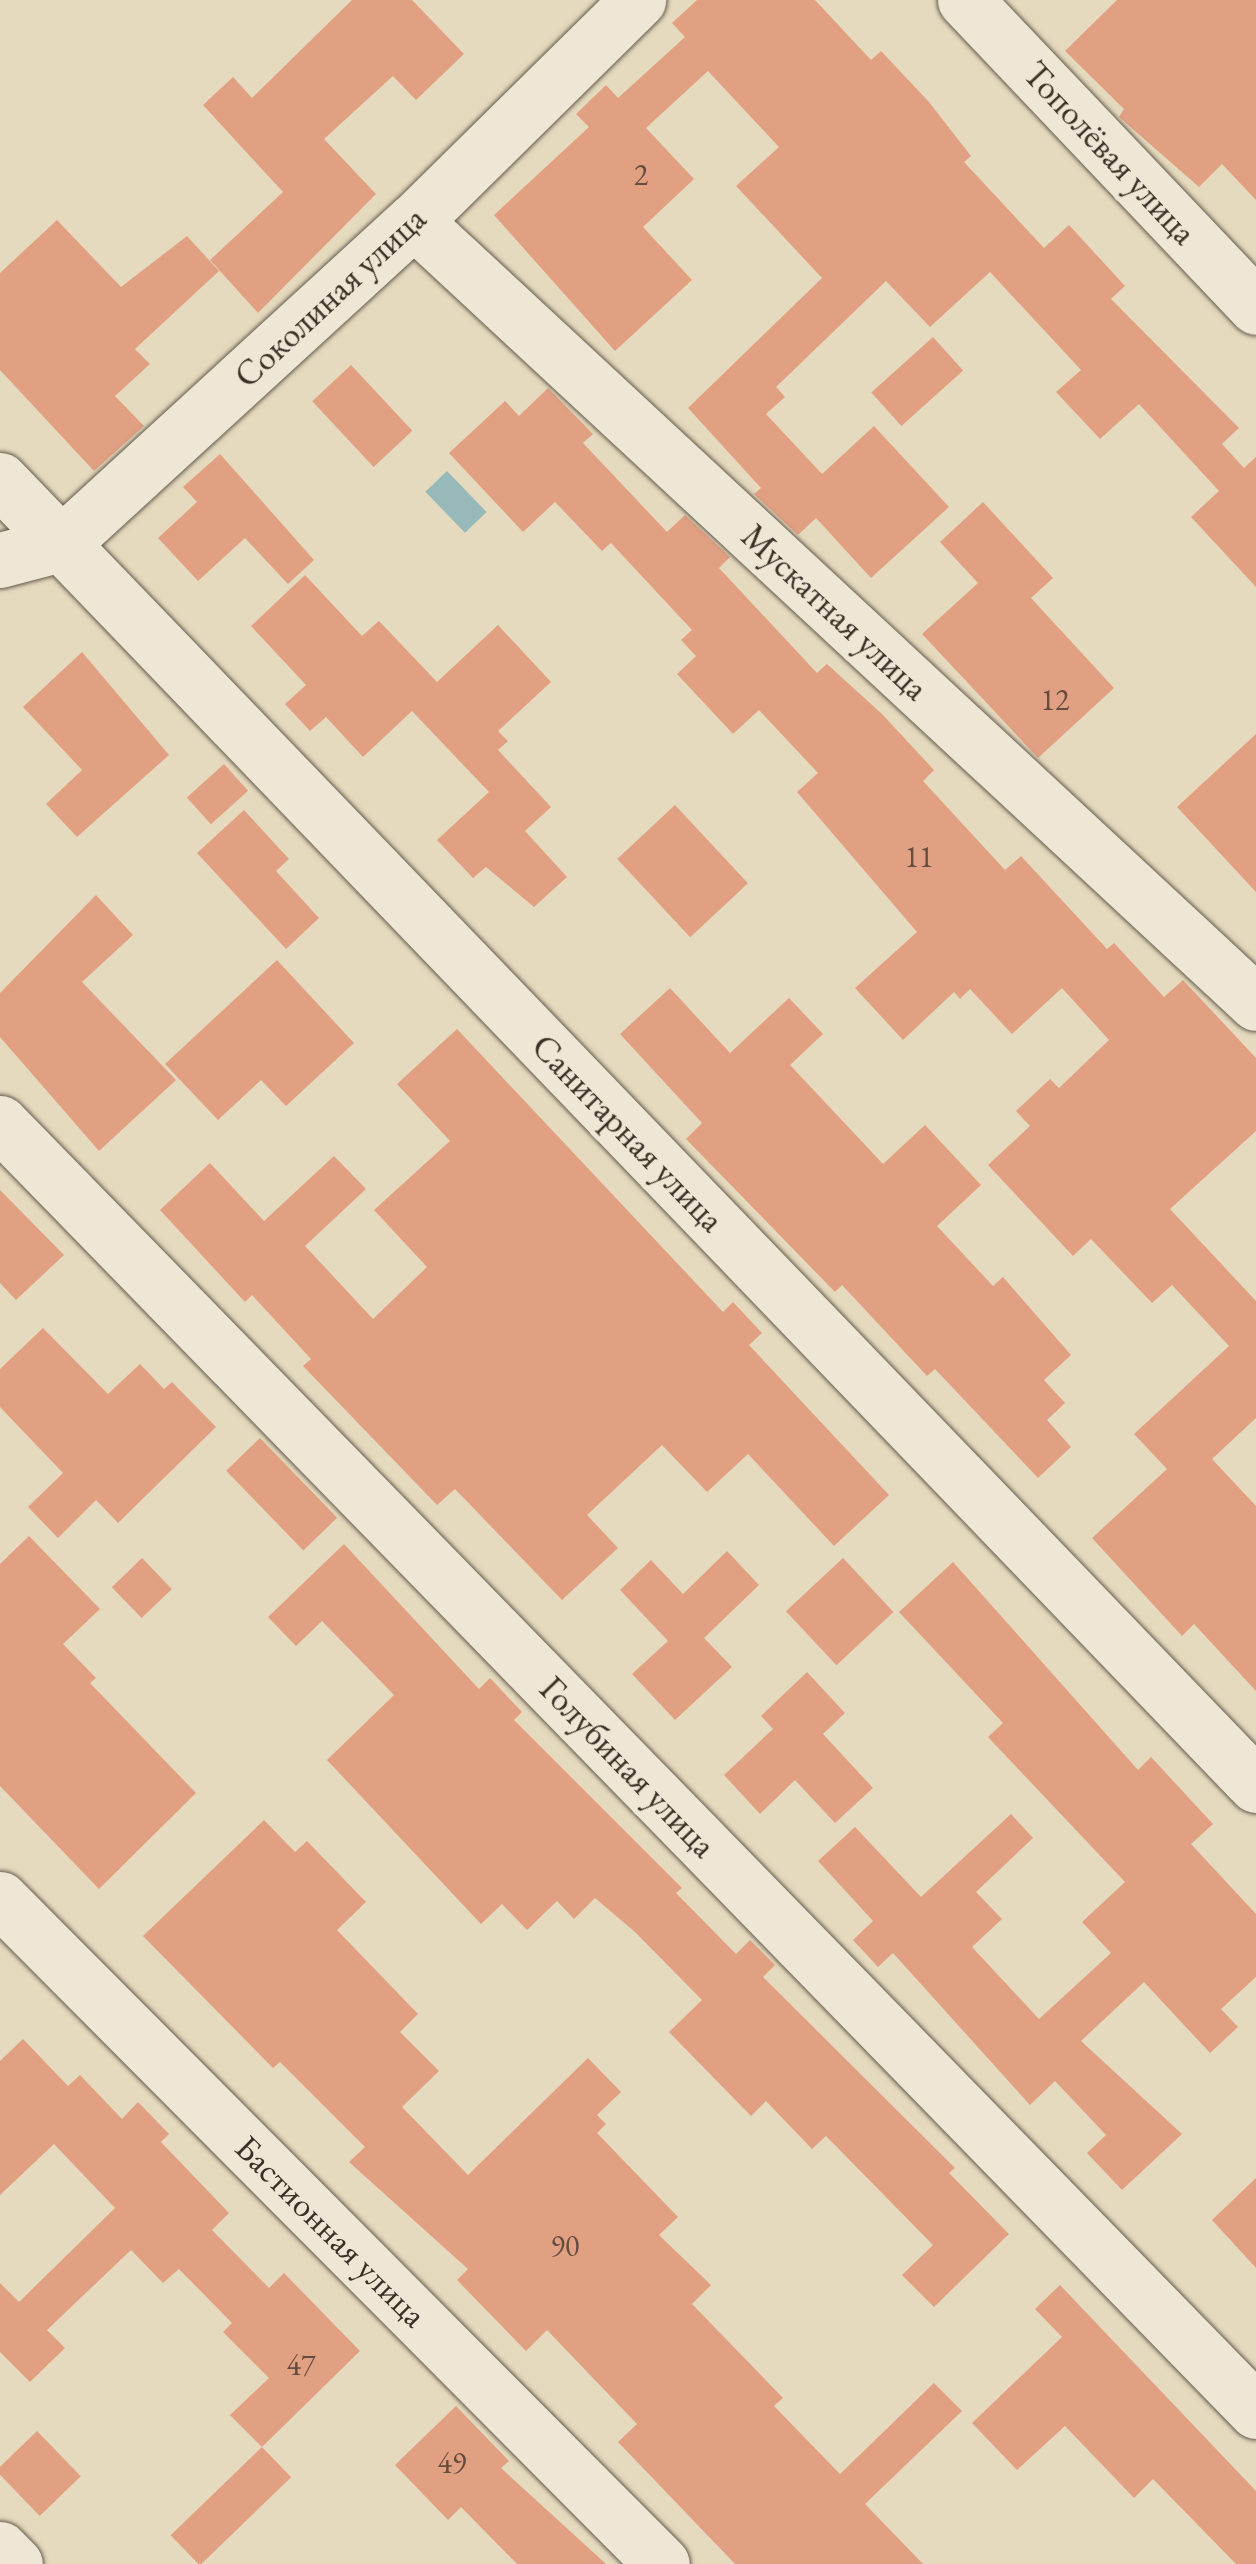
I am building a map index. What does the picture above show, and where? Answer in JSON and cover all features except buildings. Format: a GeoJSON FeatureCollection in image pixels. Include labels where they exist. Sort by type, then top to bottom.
{"type":"FeatureCollection","features":[{"type":"Feature","properties":{"kind":"street","name":"Соколиная улица"},"geometry":{"type":"LineString","coordinates":[[0,560],[62,544],[414,221],[638,0]]}},
{"type":"Feature","properties":{"kind":"street","name":"Тополёвая улица"},"geometry":{"type":"LineString","coordinates":[[965,0],[1256,307]]}},
{"type":"Feature","properties":{"kind":"street","name":"Мускатная улица"},"geometry":{"type":"LineString","coordinates":[[414,221],[1256,1003]]}},
{"type":"Feature","properties":{"kind":"street","name":"Санитарная улица"},"geometry":{"type":"LineString","coordinates":[[0,480],[1256,1785]]}},
{"type":"Feature","properties":{"kind":"street","name":"Голубиная улица"},"geometry":{"type":"LineString","coordinates":[[0,1123],[1256,2411]]}},
{"type":"Feature","properties":{"kind":"street","name":"Бастионная улица"},"geometry":{"type":"LineString","coordinates":[[0,1899],[662,2564]]}},
{"type":"Feature","properties":{"kind":"street"},"geometry":{"type":"LineString","coordinates":[[0,2548],[15,2564]]}},
{"type":"Feature","properties":{"kind":"water"},"geometry":{"type":"Polygon","coordinates":[[[447,471],[487,512],[465,533],[425,492],[447,471]]]}}]}
